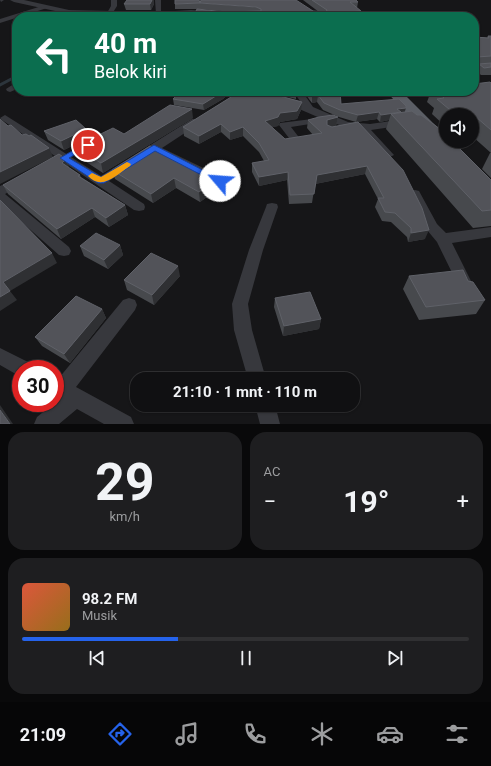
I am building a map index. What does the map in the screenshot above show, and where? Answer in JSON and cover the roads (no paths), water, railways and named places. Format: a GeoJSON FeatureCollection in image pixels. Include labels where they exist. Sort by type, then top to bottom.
{"type":"FeatureCollection","features":[{"type":"Feature","properties":{"kind":"highway"},"geometry":{"type":"LineString","coordinates":[[398,96],[439,138]]}},
{"type":"Feature","properties":{"kind":"street"},"geometry":{"type":"LineString","coordinates":[[14,0],[65,12]]}},
{"type":"Feature","properties":{"kind":"street"},"geometry":{"type":"LineString","coordinates":[[111,12],[114,6],[114,0]]}},
{"type":"Feature","properties":{"kind":"street"},"geometry":{"type":"LineString","coordinates":[[158,0],[159,12]]}},
{"type":"Feature","properties":{"kind":"street"},"geometry":{"type":"LineString","coordinates":[[29,12],[45,7]]}},
{"type":"Feature","properties":{"kind":"street"},"geometry":{"type":"LineString","coordinates":[[0,21],[12,17]]}},
{"type":"Feature","properties":{"kind":"street"},"geometry":{"type":"LineString","coordinates":[[479,68],[491,67]]}},
{"type":"Feature","properties":{"kind":"street"},"geometry":{"type":"LineString","coordinates":[[301,96],[309,108]]}},
{"type":"Feature","properties":{"kind":"street"},"geometry":{"type":"LineString","coordinates":[[275,97],[309,108],[333,119],[359,127],[397,166]]}},
{"type":"Feature","properties":{"kind":"street"},"geometry":{"type":"LineString","coordinates":[[101,181],[205,115],[190,113]]}},
{"type":"Feature","properties":{"kind":"street"},"geometry":{"type":"LineString","coordinates":[[5,118],[139,207]]}},
{"type":"Feature","properties":{"kind":"street"},"geometry":{"type":"LineString","coordinates":[[296,140],[284,125],[333,119]]}},
{"type":"Feature","properties":{"kind":"street"},"geometry":{"type":"LineString","coordinates":[[331,131],[421,120]]}},
{"type":"Feature","properties":{"kind":"street"},"geometry":{"type":"LineString","coordinates":[[154,148],[220,181]]}},
{"type":"Feature","properties":{"kind":"street"},"geometry":{"type":"LineString","coordinates":[[50,165],[76,151]]}},
{"type":"Feature","properties":{"kind":"street"},"geometry":{"type":"LineString","coordinates":[[0,191],[28,176]]}},
{"type":"Feature","properties":{"kind":"street"},"geometry":{"type":"LineString","coordinates":[[409,183],[432,228],[443,239],[466,288]]}},
{"type":"Feature","properties":{"kind":"street"},"geometry":{"type":"LineString","coordinates":[[0,196],[64,251]]}},
{"type":"Feature","properties":{"kind":"street"},"geometry":{"type":"LineString","coordinates":[[255,372],[243,330],[240,304],[256,250],[272,207]]}},
{"type":"Feature","properties":{"kind":"street"},"geometry":{"type":"LineString","coordinates":[[443,239],[491,232]]}},
{"type":"Feature","properties":{"kind":"street"},"geometry":{"type":"LineString","coordinates":[[124,424],[64,391],[129,305]]}},
{"type":"Feature","properties":{"kind":"street"},"geometry":{"type":"LineString","coordinates":[[0,356],[12,362]]}},
{"type":"Feature","properties":{"kind":"street"},"geometry":{"type":"LineString","coordinates":[[44,424],[51,412]]}},
{"type":"Feature","properties":{"kind":"street"},"geometry":{"type":"LineString","coordinates":[[267,412],[270,424]]}},
{"type":"Feature","properties":{"kind":"waterway"},"geometry":{"type":"LineString","coordinates":[[0,85],[12,79]]}}]}
